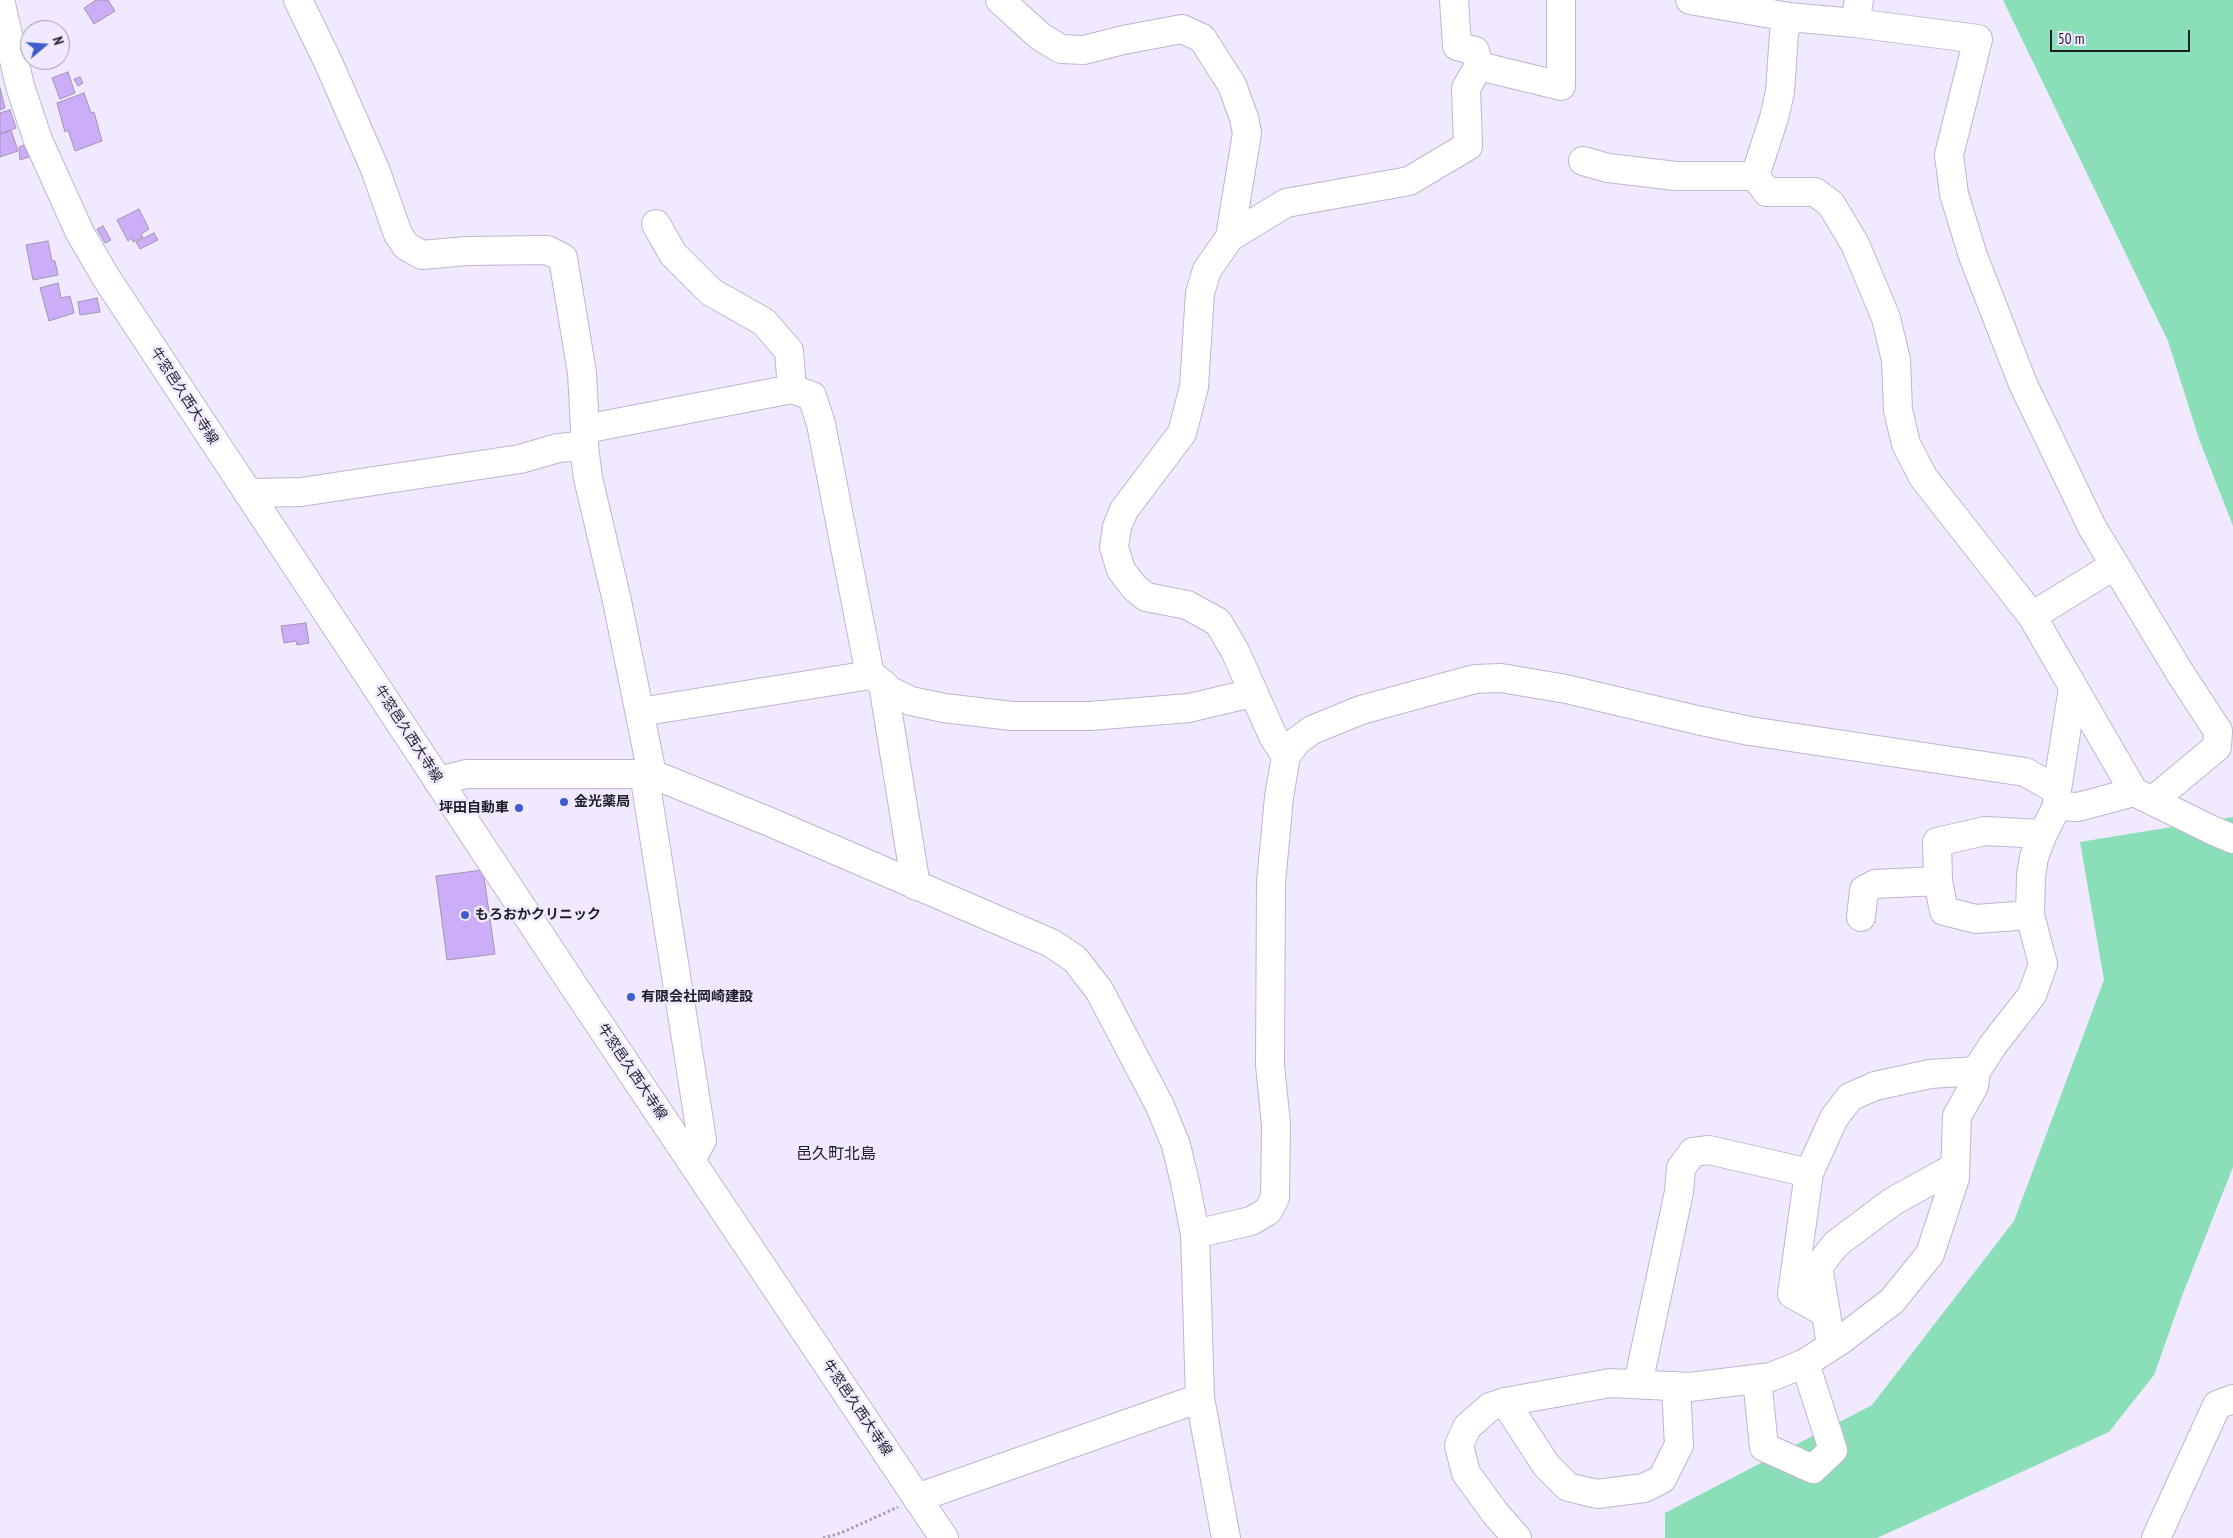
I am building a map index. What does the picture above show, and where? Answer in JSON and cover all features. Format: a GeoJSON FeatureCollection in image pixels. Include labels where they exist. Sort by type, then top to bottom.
{"type":"FeatureCollection","features":[{"type":"Feature","properties":{"kind":"street","name":"牛窓邑久西大寺線"},"geometry":{"type":"LineString","coordinates":[[0,0],[20,86],[38,140],[80,232],[107,279],[438,781],[944,1538]]}},
{"type":"Feature","properties":{"kind":"street"},"geometry":{"type":"LineString","coordinates":[[298,0],[376,169],[398,234],[406,246],[422,254],[466,251],[547,250],[563,258],[582,373],[588,478],[617,601],[640,712],[702,1140],[692,1160]]}},
{"type":"Feature","properties":{"kind":"street"},"geometry":{"type":"LineString","coordinates":[[1000,0],[1041,37],[1061,49],[1084,50],[1123,40],[1182,29],[1202,38],[1232,85],[1244,118],[1247,133],[1230,237],[1208,270],[1200,293],[1194,388],[1182,433],[1124,510],[1117,527],[1114,547],[1121,570],[1134,587],[1146,597],[1187,605],[1218,622],[1234,651],[1252,693],[1286,756]]}},
{"type":"Feature","properties":{"kind":"street"},"geometry":{"type":"LineString","coordinates":[[1230,237],[1286,203],[1409,181],[1468,146],[1466,88],[1479,66],[1475,51],[1457,46],[1454,0]]}},
{"type":"Feature","properties":{"kind":"street"},"geometry":{"type":"LineString","coordinates":[[1479,66],[1561,86],[1561,0]]}},
{"type":"Feature","properties":{"kind":"street"},"geometry":{"type":"LineString","coordinates":[[1195,1234],[1251,1222],[1268,1211],[1275,1198],[1276,1124],[1270,1065],[1271,883],[1279,797],[1286,756],[1297,742],[1312,730],[1361,710],[1475,679],[1501,678],[1566,689],[1697,720],[1750,730],[2024,772],[2057,798],[2078,807],[2143,797],[2217,747],[2218,731],[2180,673],[2092,527],[2023,384],[1972,256],[1954,194],[1949,155],[1978,39],[1857,11],[1789,17],[1690,0]]}},
{"type":"Feature","properties":{"kind":"street"},"geometry":{"type":"LineString","coordinates":[[1755,176],[1774,118],[1780,92],[1784,33],[1789,17]]}},
{"type":"Feature","properties":{"kind":"street"},"geometry":{"type":"LineString","coordinates":[[1583,161],[1608,168],[1676,176],[1755,176]]}},
{"type":"Feature","properties":{"kind":"street"},"geometry":{"type":"LineString","coordinates":[[1755,176],[1767,192],[1815,192],[1831,204],[1855,244],[1886,318],[1896,360],[1898,410],[1906,444],[1923,477],[2032,616],[2073,688],[2143,797],[2233,838]]}},
{"type":"Feature","properties":{"kind":"street"},"geometry":{"type":"LineString","coordinates":[[656,224],[673,254],[711,292],[764,322],[789,351],[792,389]]}},
{"type":"Feature","properties":{"kind":"street"},"geometry":{"type":"LineString","coordinates":[[248,493],[302,492],[520,459],[558,448],[585,437],[792,389],[812,396],[821,424],[876,679],[916,886]]}},
{"type":"Feature","properties":{"kind":"street"},"geometry":{"type":"LineString","coordinates":[[2032,616],[2115,564]]}},
{"type":"Feature","properties":{"kind":"street"},"geometry":{"type":"LineString","coordinates":[[640,712],[876,679],[890,691],[910,701],[944,708],[1012,716],[1090,716],[1189,708],[1252,693]]}},
{"type":"Feature","properties":{"kind":"street"},"geometry":{"type":"LineString","coordinates":[[1517,1538],[1494,1512],[1466,1473],[1459,1445],[1467,1427],[1490,1407],[1505,1402],[1610,1383],[1699,1386],[1771,1377],[1806,1363],[1892,1301],[1930,1254],[1955,1178],[1957,1116],[1974,1086],[1976,1071],[1993,1045],[2032,995],[2043,964],[2030,915],[2034,857],[2057,798],[2073,688]]}},
{"type":"Feature","properties":{"kind":"street"},"geometry":{"type":"LineString","coordinates":[[438,781],[466,774],[648,774],[770,822],[1051,943],[1075,960],[1099,990],[1160,1106],[1176,1145],[1195,1234],[1200,1398],[1226,1538]]}},
{"type":"Feature","properties":{"kind":"street"},"geometry":{"type":"LineString","coordinates":[[2030,915],[1976,919],[1944,911],[1938,881],[1937,842],[1985,831],[2043,834]]}},
{"type":"Feature","properties":{"kind":"street"},"geometry":{"type":"LineString","coordinates":[[1861,917],[1864,890],[1875,884],[1938,881]]}},
{"type":"Feature","properties":{"kind":"street"},"geometry":{"type":"LineString","coordinates":[[1826,1314],[1792,1294],[1809,1173],[1834,1118],[1850,1097],[1875,1086],[1930,1074],[1976,1071]]}},
{"type":"Feature","properties":{"kind":"street"},"geometry":{"type":"LineString","coordinates":[[1638,1384],[1679,1192],[1681,1168],[1693,1152],[1709,1150],[1809,1173]]}},
{"type":"Feature","properties":{"kind":"street"},"geometry":{"type":"LineString","coordinates":[[1831,1346],[1818,1267],[1836,1244],[1892,1202],[1955,1167]]}},
{"type":"Feature","properties":{"kind":"street"},"geometry":{"type":"LineString","coordinates":[[1757,1380],[1764,1446],[1813,1469],[1833,1450],[1806,1363]]}},
{"type":"Feature","properties":{"kind":"street"},"geometry":{"type":"LineString","coordinates":[[1505,1402],[1551,1470],[1568,1487],[1597,1494],[1644,1488],[1662,1479],[1679,1445],[1676,1386]]}},
{"type":"Feature","properties":{"kind":"street"},"geometry":{"type":"LineString","coordinates":[[917,1498],[1200,1398]]}},
{"type":"Feature","properties":{"kind":"street"},"geometry":{"type":"LineString","coordinates":[[2156,1538],[2217,1405],[2233,1399]]}},
{"type":"Feature","properties":{"kind":"path"},"geometry":{"type":"LineString","coordinates":[[823,1538],[841,1533],[917,1498]]}},
{"type":"Feature","properties":{"kind":"green space"},"geometry":{"type":"Polygon","coordinates":[[[2003,0],[2233,0],[2233,526],[2199,439],[2168,341],[2003,0]]]}},
{"type":"Feature","properties":{"kind":"green space"},"geometry":{"type":"Polygon","coordinates":[[[2233,817],[2233,1167],[2182,1296],[2154,1375],[2109,1432],[1877,1538],[1665,1538],[1665,1513],[1872,1405],[2014,1221],[2104,980],[2080,842],[2233,817]]]}},
{"type":"Feature","properties":{"kind":"building"},"geometry":{"type":"Polygon","coordinates":[[[96,0],[108,0],[115,11],[94,24],[84,8],[96,0]]]}},
{"type":"Feature","properties":{"kind":"building"},"geometry":{"type":"Polygon","coordinates":[[[68,72],[75,93],[60,99],[52,78],[68,72]]]}},
{"type":"Feature","properties":{"kind":"building"},"geometry":{"type":"Polygon","coordinates":[[[80,77],[83,83],[78,86],[74,79],[80,77]]]}},
{"type":"Feature","properties":{"kind":"building"},"geometry":{"type":"Polygon","coordinates":[[[0,88],[5,108],[0,110],[0,88]]]}},
{"type":"Feature","properties":{"kind":"building"},"geometry":{"type":"Polygon","coordinates":[[[84,93],[91,113],[94,112],[102,141],[75,151],[68,130],[65,132],[57,103],[84,93]]]}},
{"type":"Feature","properties":{"kind":"building"},"geometry":{"type":"Polygon","coordinates":[[[10,110],[16,128],[0,134],[0,113],[10,110]]]}},
{"type":"Feature","properties":{"kind":"building"},"geometry":{"type":"Polygon","coordinates":[[[11,130],[18,151],[0,157],[0,134],[11,130]]]}},
{"type":"Feature","properties":{"kind":"building"},"geometry":{"type":"Polygon","coordinates":[[[24,145],[29,157],[20,160],[19,147],[24,145]]]}},
{"type":"Feature","properties":{"kind":"building"},"geometry":{"type":"Polygon","coordinates":[[[139,209],[149,229],[141,234],[143,237],[133,242],[132,238],[128,241],[117,220],[139,209]]]}},
{"type":"Feature","properties":{"kind":"building"},"geometry":{"type":"Polygon","coordinates":[[[103,226],[111,240],[105,243],[97,229],[103,226]]]}},
{"type":"Feature","properties":{"kind":"building"},"geometry":{"type":"Polygon","coordinates":[[[154,233],[158,240],[140,249],[136,242],[154,233]]]}},
{"type":"Feature","properties":{"kind":"building"},"geometry":{"type":"Polygon","coordinates":[[[48,241],[52,261],[55,261],[58,275],[33,280],[26,245],[48,241]]]}},
{"type":"Feature","properties":{"kind":"building"},"geometry":{"type":"Polygon","coordinates":[[[58,283],[61,298],[70,296],[74,313],[49,321],[40,288],[58,283]]]}},
{"type":"Feature","properties":{"kind":"building"},"geometry":{"type":"Polygon","coordinates":[[[97,298],[100,312],[80,315],[78,302],[97,298]]]}},
{"type":"Feature","properties":{"kind":"building"},"geometry":{"type":"Polygon","coordinates":[[[306,623],[309,643],[297,645],[296,641],[284,643],[281,626],[306,623]]]}},
{"type":"Feature","properties":{"kind":"building","name":"もろおかクリニック"},"geometry":{"type":"Polygon","coordinates":[[[483,870],[495,954],[447,960],[436,876],[483,870]]]}},
{"type":"Feature","properties":{"kind":"place","name":"金光薬局"},"geometry":{"type":"Point","coordinates":[564,802]}},
{"type":"Feature","properties":{"kind":"place","name":"坪田自動車"},"geometry":{"type":"Point","coordinates":[519,808]}},
{"type":"Feature","properties":{"kind":"place","name":"もろおかクリニック"},"geometry":{"type":"Point","coordinates":[465,915]}},
{"type":"Feature","properties":{"kind":"place","name":"有限会社岡崎建設"},"geometry":{"type":"Point","coordinates":[631,997]}},
{"type":"Feature","properties":{"kind":"district","name":"邑久町北島"},"geometry":{"type":"Point","coordinates":[836,1154]}}]}
